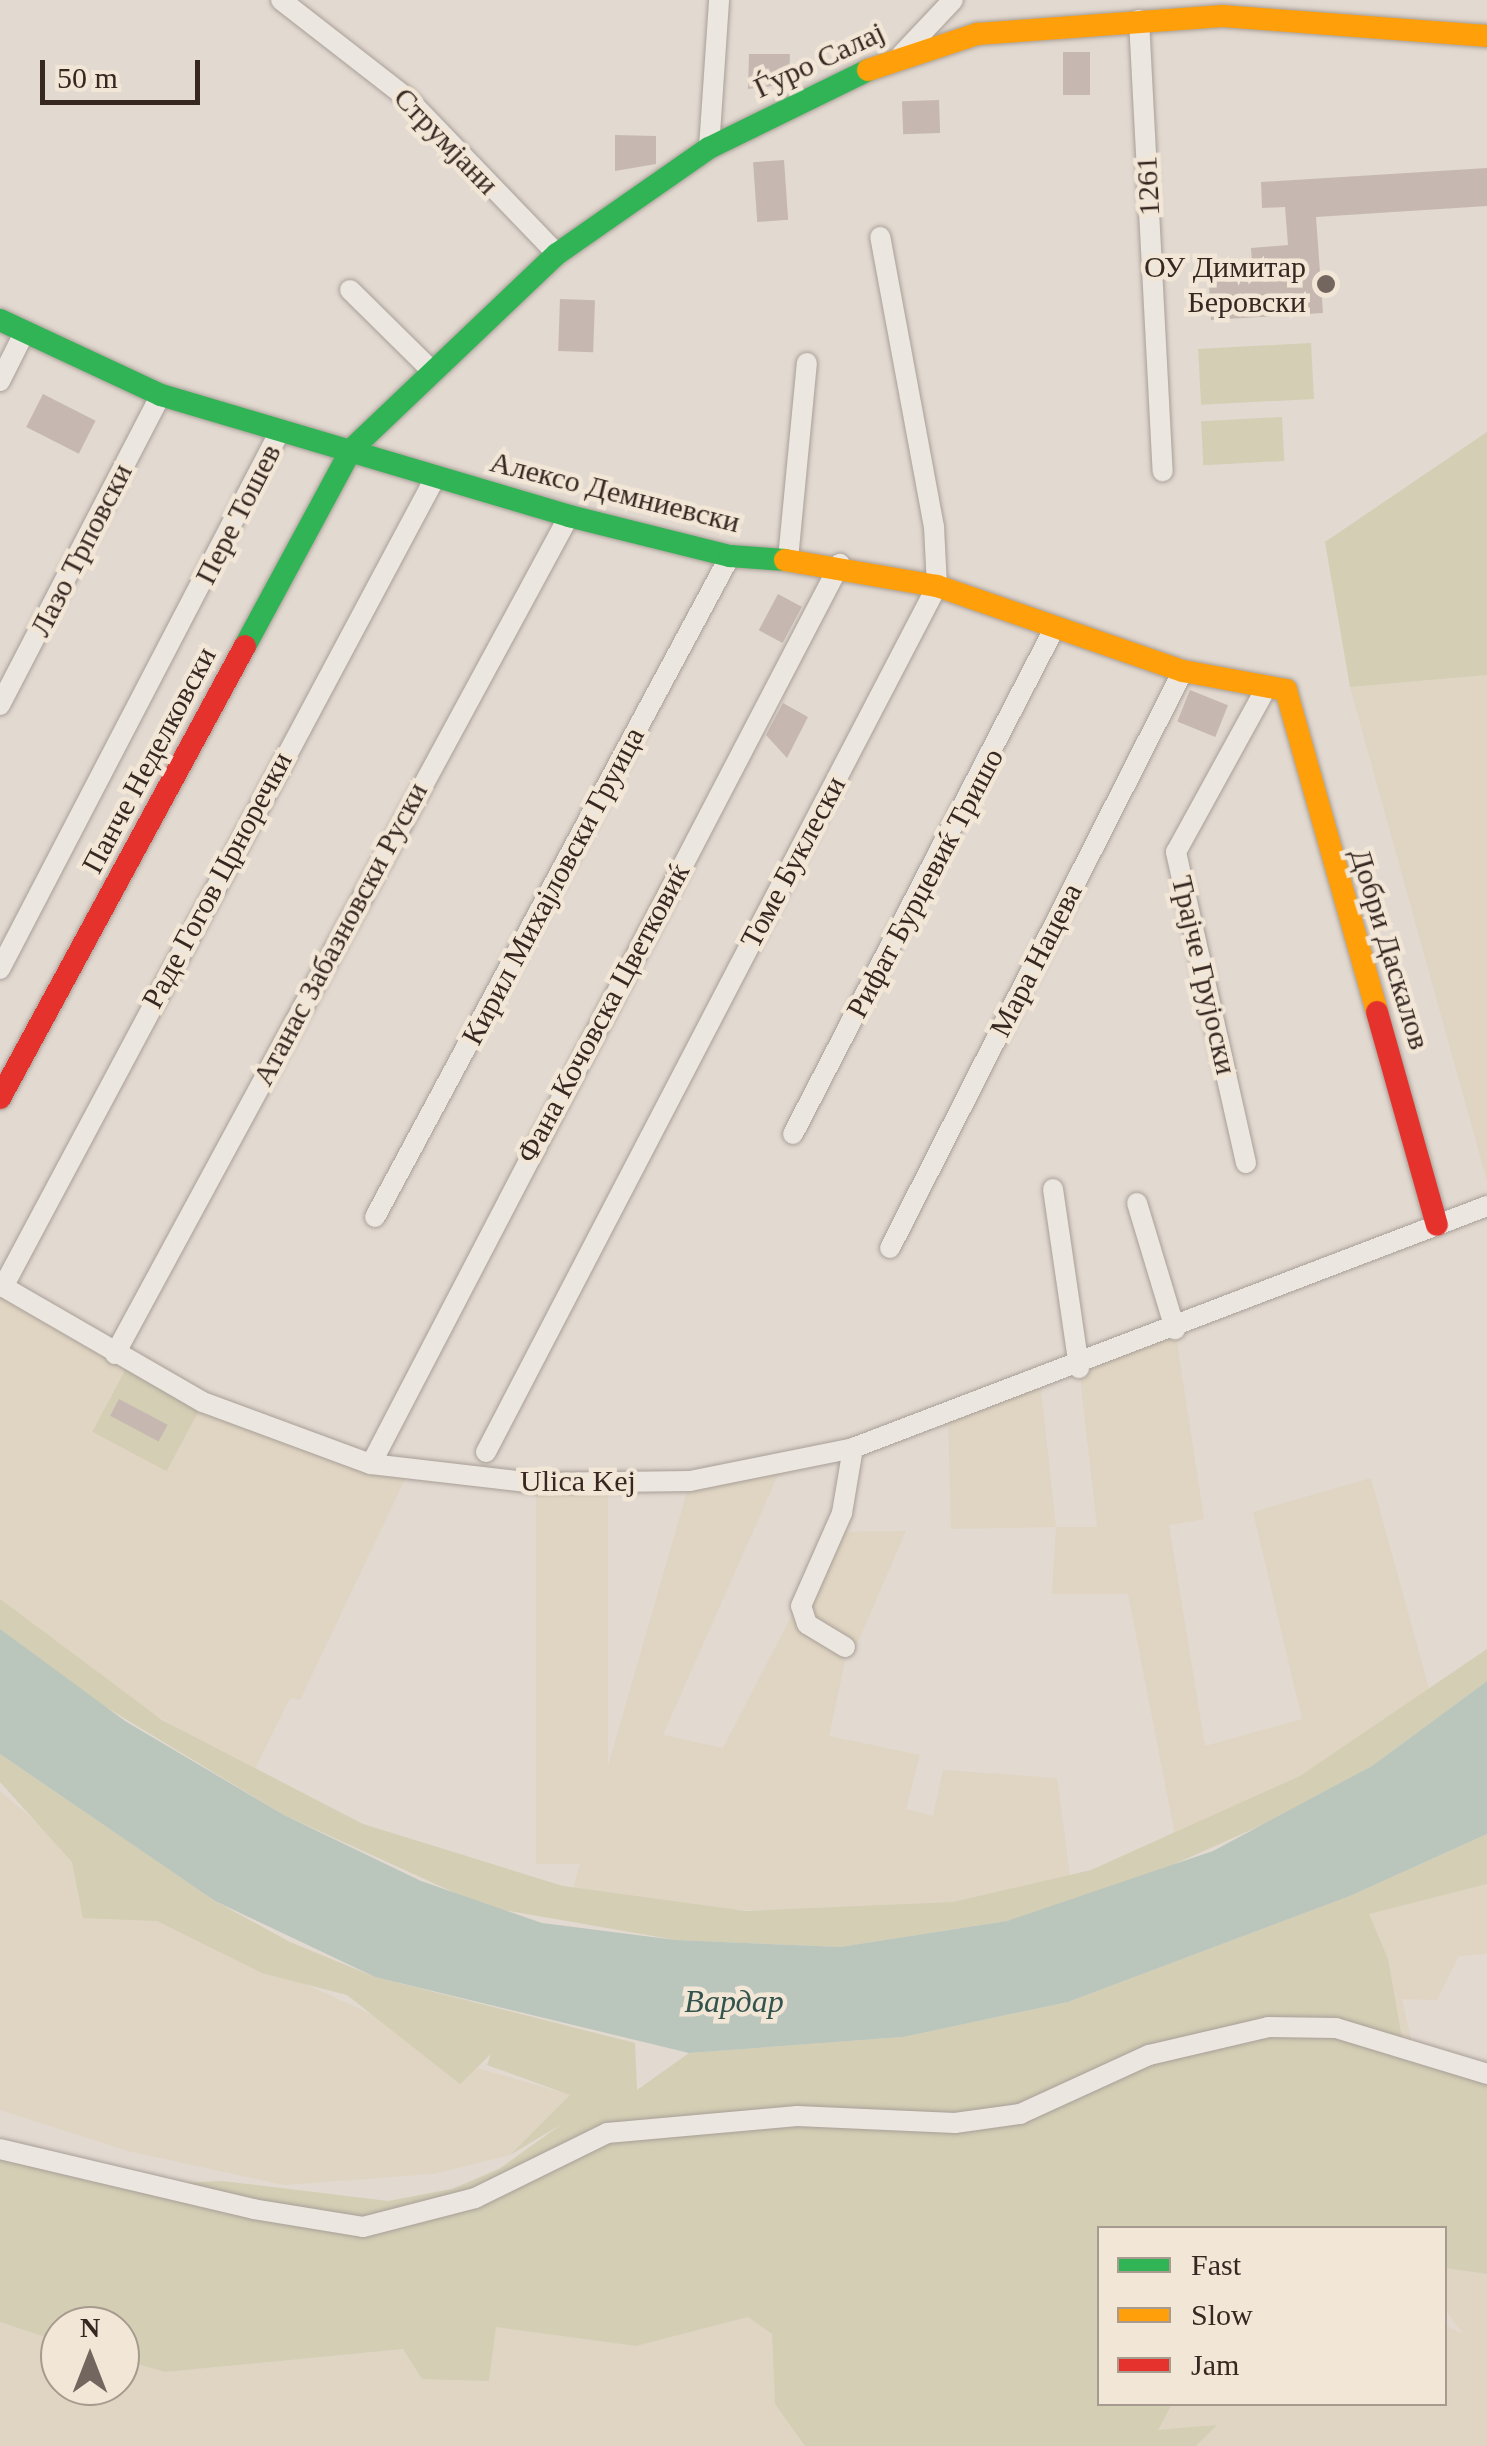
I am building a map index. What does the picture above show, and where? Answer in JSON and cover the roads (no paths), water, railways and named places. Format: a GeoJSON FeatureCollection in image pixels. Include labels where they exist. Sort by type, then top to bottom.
{"type":"FeatureCollection","features":[{"type":"Feature","properties":{"kind":"street","name":"Струмјани"},"geometry":{"type":"LineString","coordinates":[[281,0],[407,98],[556,254]]}},
{"type":"Feature","properties":{"kind":"street"},"geometry":{"type":"LineString","coordinates":[[709,148],[720,0]]}},
{"type":"Feature","properties":{"kind":"street"},"geometry":{"type":"LineString","coordinates":[[902,54],[953,0]]}},
{"type":"Feature","properties":{"kind":"street","name":"Ѓуро Салај"},"geometry":{"type":"LineString","coordinates":[[350,450],[556,254],[709,148],[830,82],[902,54],[977,34],[1139,20],[1292,16],[1487,36]]}},
{"type":"Feature","properties":{"kind":"street","name":"1261"},"geometry":{"type":"LineString","coordinates":[[1139,20],[1164,471]]}},
{"type":"Feature","properties":{"kind":"street"},"geometry":{"type":"LineString","coordinates":[[880,237],[934,527],[937,586]]}},
{"type":"Feature","properties":{"kind":"street"},"geometry":{"type":"LineString","coordinates":[[350,290],[431,370]]}},
{"type":"Feature","properties":{"kind":"street","name":"Алексо Демниевски"},"geometry":{"type":"LineString","coordinates":[[0,320],[23,336],[161,395],[569,516],[730,556],[840,564],[937,586],[1053,631],[1183,671],[1276,689]]}},
{"type":"Feature","properties":{"kind":"street"},"geometry":{"type":"LineString","coordinates":[[0,381],[23,336]]}},
{"type":"Feature","properties":{"kind":"street"},"geometry":{"type":"LineString","coordinates":[[788,559],[806,363]]}},
{"type":"Feature","properties":{"kind":"street","name":"Лазо Трповски"},"geometry":{"type":"LineString","coordinates":[[0,706],[161,395]]}},
{"type":"Feature","properties":{"kind":"street","name":"Пере Тошев"},"geometry":{"type":"LineString","coordinates":[[0,969],[280,431]]}},
{"type":"Feature","properties":{"kind":"street","name":"Панче Неделковски"},"geometry":{"type":"LineString","coordinates":[[0,1098],[350,450]]}},
{"type":"Feature","properties":{"kind":"street","name":"Раде Гогов Црноречки"},"geometry":{"type":"LineString","coordinates":[[2,1286],[436,476]]}},
{"type":"Feature","properties":{"kind":"street","name":"Атанас Забазновски Руски"},"geometry":{"type":"LineString","coordinates":[[115,1354],[569,516]]}},
{"type":"Feature","properties":{"kind":"street","name":"Кирил Михајловски Груица"},"geometry":{"type":"LineString","coordinates":[[375,1217],[730,556]]}},
{"type":"Feature","properties":{"kind":"street","name":"Фана Кочовска Цветковиќ"},"geometry":{"type":"LineString","coordinates":[[371,1464],[840,564]]}},
{"type":"Feature","properties":{"kind":"street","name":"Томе Буклески"},"geometry":{"type":"LineString","coordinates":[[486,1452],[937,586]]}},
{"type":"Feature","properties":{"kind":"street","name":"Рифат Бурџевиќ Тришо"},"geometry":{"type":"LineString","coordinates":[[793,1134],[1053,631]]}},
{"type":"Feature","properties":{"kind":"street","name":"Мара Нацева"},"geometry":{"type":"LineString","coordinates":[[890,1248],[1183,671]]}},
{"type":"Feature","properties":{"kind":"street","name":"Трајче Грујоски"},"geometry":{"type":"LineString","coordinates":[[1246,1163],[1176,852],[1276,689]]}},
{"type":"Feature","properties":{"kind":"street","name":"Добри Даскалов"},"geometry":{"type":"LineString","coordinates":[[1276,689],[1437,1225]]}},
{"type":"Feature","properties":{"kind":"street"},"geometry":{"type":"LineString","coordinates":[[1054,1189],[1079,1368]]}},
{"type":"Feature","properties":{"kind":"street"},"geometry":{"type":"LineString","coordinates":[[1137,1202],[1175,1328]]}},
{"type":"Feature","properties":{"kind":"street","name":"Ulica Kej"},"geometry":{"type":"LineString","coordinates":[[2,1286],[203,1402],[371,1464],[536,1483],[690,1481],[853,1448],[1079,1368],[1487,1206]]}},
{"type":"Feature","properties":{"kind":"street"},"geometry":{"type":"LineString","coordinates":[[845,1647],[806,1624],[801,1606],[842,1513],[853,1448]]}},
{"type":"Feature","properties":{"kind":"street"},"geometry":{"type":"LineString","coordinates":[[0,2149],[253,2210],[363,2226],[475,2198],[607,2132],[778,2117],[955,2123],[1020,2114],[1149,2054],[1268,2027],[1336,2028],[1487,2074]]}},
{"type":"Feature","properties":{"kind":"water","name":"Вардар"},"geometry":{"type":"Polygon","coordinates":[[[0,1629],[125,1721],[284,1815],[421,1881],[542,1923],[676,1940],[840,1947],[1007,1921],[1213,1851],[1372,1766],[1487,1681],[1487,1834],[1350,1896],[1068,2002],[903,2037],[689,2053],[375,1977],[215,1901],[0,1754],[0,1629]]]}},
{"type":"Feature","properties":{"kind":"place","name":"ОУ Димитар Беровски"},"geometry":{"type":"Point","coordinates":[1326,284]}}]}
